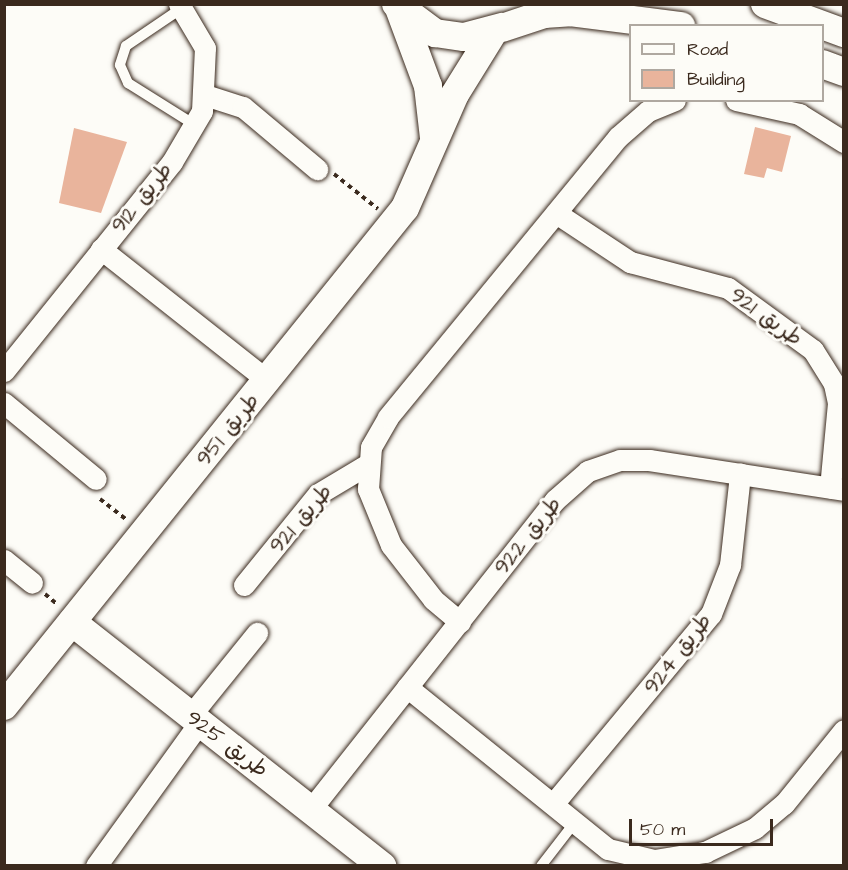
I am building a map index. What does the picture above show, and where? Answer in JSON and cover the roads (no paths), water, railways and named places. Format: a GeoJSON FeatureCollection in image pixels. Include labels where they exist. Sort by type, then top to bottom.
{"type":"FeatureCollection","features":[{"type":"Feature","properties":{"kind":"street","name":"طريق 951"},"geometry":{"type":"LineString","coordinates":[[6,702],[394,223],[415,193],[434,143],[466,72],[498,30],[529,4]]}},
{"type":"Feature","properties":{"kind":"street"},"geometry":{"type":"LineString","coordinates":[[765,4],[820,24]]}},
{"type":"Feature","properties":{"kind":"street","name":"طريق 912"},"geometry":{"type":"LineString","coordinates":[[4,371],[195,125],[205,95],[205,48],[181,6]]}},
{"type":"Feature","properties":{"kind":"street","name":"طريق 951"},"geometry":{"type":"LineString","coordinates":[[398,6],[428,86],[434,143]]}},
{"type":"Feature","properties":{"kind":"street"},"geometry":{"type":"LineString","coordinates":[[398,6],[435,33],[464,37],[498,30],[544,14],[570,12],[665,24]]}},
{"type":"Feature","properties":{"kind":"street"},"geometry":{"type":"LineString","coordinates":[[824,25],[842,32]]}},
{"type":"Feature","properties":{"kind":"street"},"geometry":{"type":"LineString","coordinates":[[824,65],[843,72]]}},
{"type":"Feature","properties":{"kind":"street"},"geometry":{"type":"LineString","coordinates":[[205,95],[243,106],[317,169]]}},
{"type":"Feature","properties":{"kind":"street","name":"طريق 921"},"geometry":{"type":"LineString","coordinates":[[460,622],[433,599],[391,545],[371,502],[368,464],[388,417],[627,127],[671,102]]}},
{"type":"Feature","properties":{"kind":"street"},"geometry":{"type":"LineString","coordinates":[[745,102],[799,114],[843,142]]}},
{"type":"Feature","properties":{"kind":"street","name":"طريق 921"},"geometry":{"type":"LineString","coordinates":[[556,213],[630,262],[728,288],[813,350],[834,384],[838,403],[837,489]]}},
{"type":"Feature","properties":{"kind":"street"},"geometry":{"type":"LineString","coordinates":[[101,249],[268,381]]}},
{"type":"Feature","properties":{"kind":"street"},"geometry":{"type":"LineString","coordinates":[[4,403],[96,478]]}},
{"type":"Feature","properties":{"kind":"street","name":"طريق 922"},"geometry":{"type":"LineString","coordinates":[[311,809],[555,500],[588,471],[621,460],[648,460],[837,489]]}},
{"type":"Feature","properties":{"kind":"street","name":"طريق 921"},"geometry":{"type":"LineString","coordinates":[[244,585],[318,494],[368,464]]}},
{"type":"Feature","properties":{"kind":"street","name":"طريق 924"},"geometry":{"type":"LineString","coordinates":[[553,804],[711,614],[730,565],[740,474]]}},
{"type":"Feature","properties":{"kind":"street"},"geometry":{"type":"LineString","coordinates":[[4,560],[32,583]]}},
{"type":"Feature","properties":{"kind":"street","name":"طريق 925"},"geometry":{"type":"LineString","coordinates":[[73,621],[382,866]]}},
{"type":"Feature","properties":{"kind":"street"},"geometry":{"type":"LineString","coordinates":[[96,866],[257,633]]}},
{"type":"Feature","properties":{"kind":"street"},"geometry":{"type":"LineString","coordinates":[[407,687],[608,849],[631,856],[671,860],[705,852],[755,828],[784,804],[843,730]]}},
{"type":"Feature","properties":{"kind":"lane"},"geometry":{"type":"LineString","coordinates":[[181,6],[126,46],[120,65],[128,83],[195,125]]}},
{"type":"Feature","properties":{"kind":"lane"},"geometry":{"type":"LineString","coordinates":[[541,866],[575,822]]}}]}
